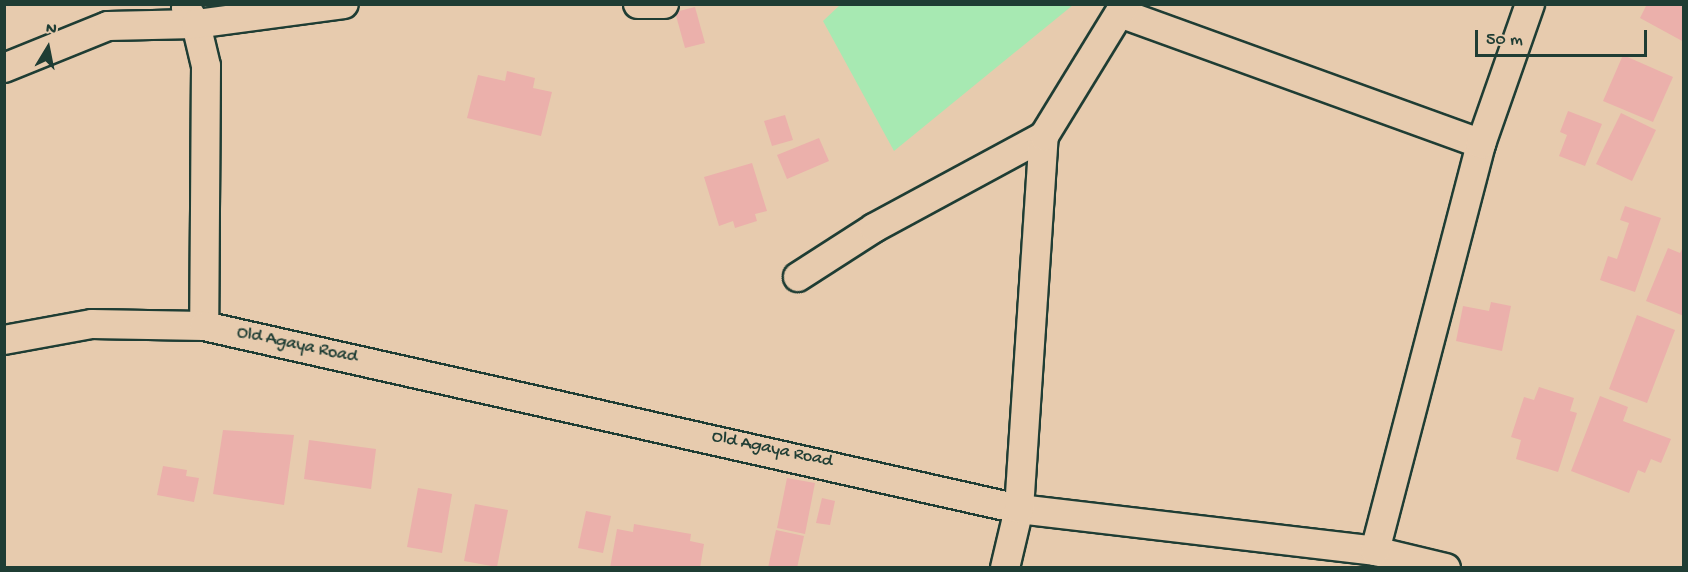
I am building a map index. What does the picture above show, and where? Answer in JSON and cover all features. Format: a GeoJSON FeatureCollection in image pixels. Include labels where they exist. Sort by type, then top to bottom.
{"type":"FeatureCollection","features":[{"type":"Feature","properties":{"kind":"street"},"geometry":{"type":"LineString","coordinates":[[4,68],[113,15],[190,14],[344,4]]}},
{"type":"Feature","properties":{"kind":"street"},"geometry":{"type":"LineString","coordinates":[[638,4],[664,4]]}},
{"type":"Feature","properties":{"kind":"street"},"geometry":{"type":"LineString","coordinates":[[1375,551],[1481,144],[1530,4]]}},
{"type":"Feature","properties":{"kind":"street"},"geometry":{"type":"LineString","coordinates":[[1005,567],[1019,509],[1044,136],[1123,9],[1481,144]]}},
{"type":"Feature","properties":{"kind":"street"},"geometry":{"type":"LineString","coordinates":[[190,14],[206,66],[204,326]]}},
{"type":"Feature","properties":{"kind":"street"},"geometry":{"type":"LineString","coordinates":[[798,277],[874,228],[1044,136]]}},
{"type":"Feature","properties":{"kind":"street","name":"Old Agaya Road"},"geometry":{"type":"LineString","coordinates":[[4,340],[92,324],[204,326],[1019,509],[1375,551],[1446,567]]}},
{"type":"Feature","properties":{"kind":"green space"},"geometry":{"type":"Polygon","coordinates":[[[841,4],[1073,5],[894,151],[823,21],[841,4]]]}},
{"type":"Feature","properties":{"kind":"building"},"geometry":{"type":"Polygon","coordinates":[[[1647,4],[1684,5],[1684,42],[1640,18],[1647,4]]]}},
{"type":"Feature","properties":{"kind":"building"},"geometry":{"type":"Polygon","coordinates":[[[695,7],[705,43],[685,48],[675,12],[695,7]]]}},
{"type":"Feature","properties":{"kind":"building"},"geometry":{"type":"Polygon","coordinates":[[[1623,55],[1673,77],[1653,122],[1603,101],[1623,55]]]}},
{"type":"Feature","properties":{"kind":"building"},"geometry":{"type":"Polygon","coordinates":[[[507,71],[535,78],[533,88],[552,92],[541,136],[467,118],[478,75],[505,81],[507,71]]]}},
{"type":"Feature","properties":{"kind":"building"},"geometry":{"type":"Polygon","coordinates":[[[1568,111],[1602,124],[1585,166],[1559,156],[1567,135],[1560,132],[1568,111]]]}},
{"type":"Feature","properties":{"kind":"building"},"geometry":{"type":"Polygon","coordinates":[[[1621,113],[1656,130],[1632,181],[1596,164],[1621,113]]]}},
{"type":"Feature","properties":{"kind":"building"},"geometry":{"type":"Polygon","coordinates":[[[785,115],[793,140],[772,146],[764,121],[785,115]]]}},
{"type":"Feature","properties":{"kind":"building"},"geometry":{"type":"Polygon","coordinates":[[[819,138],[829,161],[787,179],[777,155],[819,138]]]}},
{"type":"Feature","properties":{"kind":"building"},"geometry":{"type":"Polygon","coordinates":[[[752,163],[767,211],[755,214],[757,221],[735,228],[733,221],[719,226],[704,177],[752,163]]]}},
{"type":"Feature","properties":{"kind":"building"},"geometry":{"type":"Polygon","coordinates":[[[1625,206],[1661,218],[1635,292],[1600,280],[1608,256],[1617,259],[1629,223],[1620,220],[1625,206]]]}},
{"type":"Feature","properties":{"kind":"building"},"geometry":{"type":"Polygon","coordinates":[[[1684,245],[1684,316],[1646,301],[1668,248],[1680,253],[1684,245]]]}},
{"type":"Feature","properties":{"kind":"building"},"geometry":{"type":"Polygon","coordinates":[[[1491,302],[1511,306],[1502,351],[1456,341],[1463,306],[1489,311],[1491,302]]]}},
{"type":"Feature","properties":{"kind":"building"},"geometry":{"type":"Polygon","coordinates":[[[1637,315],[1675,330],[1647,403],[1609,389],[1637,315]]]}},
{"type":"Feature","properties":{"kind":"building"},"geometry":{"type":"Polygon","coordinates":[[[1539,387],[1574,398],[1570,411],[1577,413],[1558,472],[1516,459],[1521,440],[1511,437],[1524,397],[1534,400],[1539,387]]]}},
{"type":"Feature","properties":{"kind":"building"},"geometry":{"type":"Polygon","coordinates":[[[1600,396],[1628,407],[1623,421],[1671,439],[1661,463],[1651,459],[1645,473],[1638,470],[1629,493],[1571,471],[1600,396]]]}},
{"type":"Feature","properties":{"kind":"building"},"geometry":{"type":"Polygon","coordinates":[[[223,430],[294,435],[284,505],[213,494],[223,430]]]}},
{"type":"Feature","properties":{"kind":"building"},"geometry":{"type":"Polygon","coordinates":[[[309,440],[376,449],[371,489],[304,479],[309,440]]]}},
{"type":"Feature","properties":{"kind":"building"},"geometry":{"type":"Polygon","coordinates":[[[163,466],[187,470],[186,476],[199,478],[194,502],[157,495],[163,466]]]}},
{"type":"Feature","properties":{"kind":"building"},"geometry":{"type":"Polygon","coordinates":[[[787,478],[815,483],[805,534],[777,528],[787,478]]]}},
{"type":"Feature","properties":{"kind":"building"},"geometry":{"type":"Polygon","coordinates":[[[418,488],[452,494],[442,553],[407,547],[418,488]]]}},
{"type":"Feature","properties":{"kind":"building"},"geometry":{"type":"Polygon","coordinates":[[[822,498],[835,501],[830,525],[816,523],[822,498]]]}},
{"type":"Feature","properties":{"kind":"building"},"geometry":{"type":"Polygon","coordinates":[[[475,504],[508,510],[497,567],[464,561],[475,504]]]}},
{"type":"Feature","properties":{"kind":"building"},"geometry":{"type":"Polygon","coordinates":[[[586,511],[611,516],[603,553],[578,548],[586,511]]]}},
{"type":"Feature","properties":{"kind":"building"},"geometry":{"type":"Polygon","coordinates":[[[634,524],[691,534],[690,541],[704,544],[700,568],[610,568],[617,529],[633,532],[634,524]]]}},
{"type":"Feature","properties":{"kind":"building"},"geometry":{"type":"Polygon","coordinates":[[[776,530],[804,536],[797,568],[768,568],[776,530]]]}}]}
